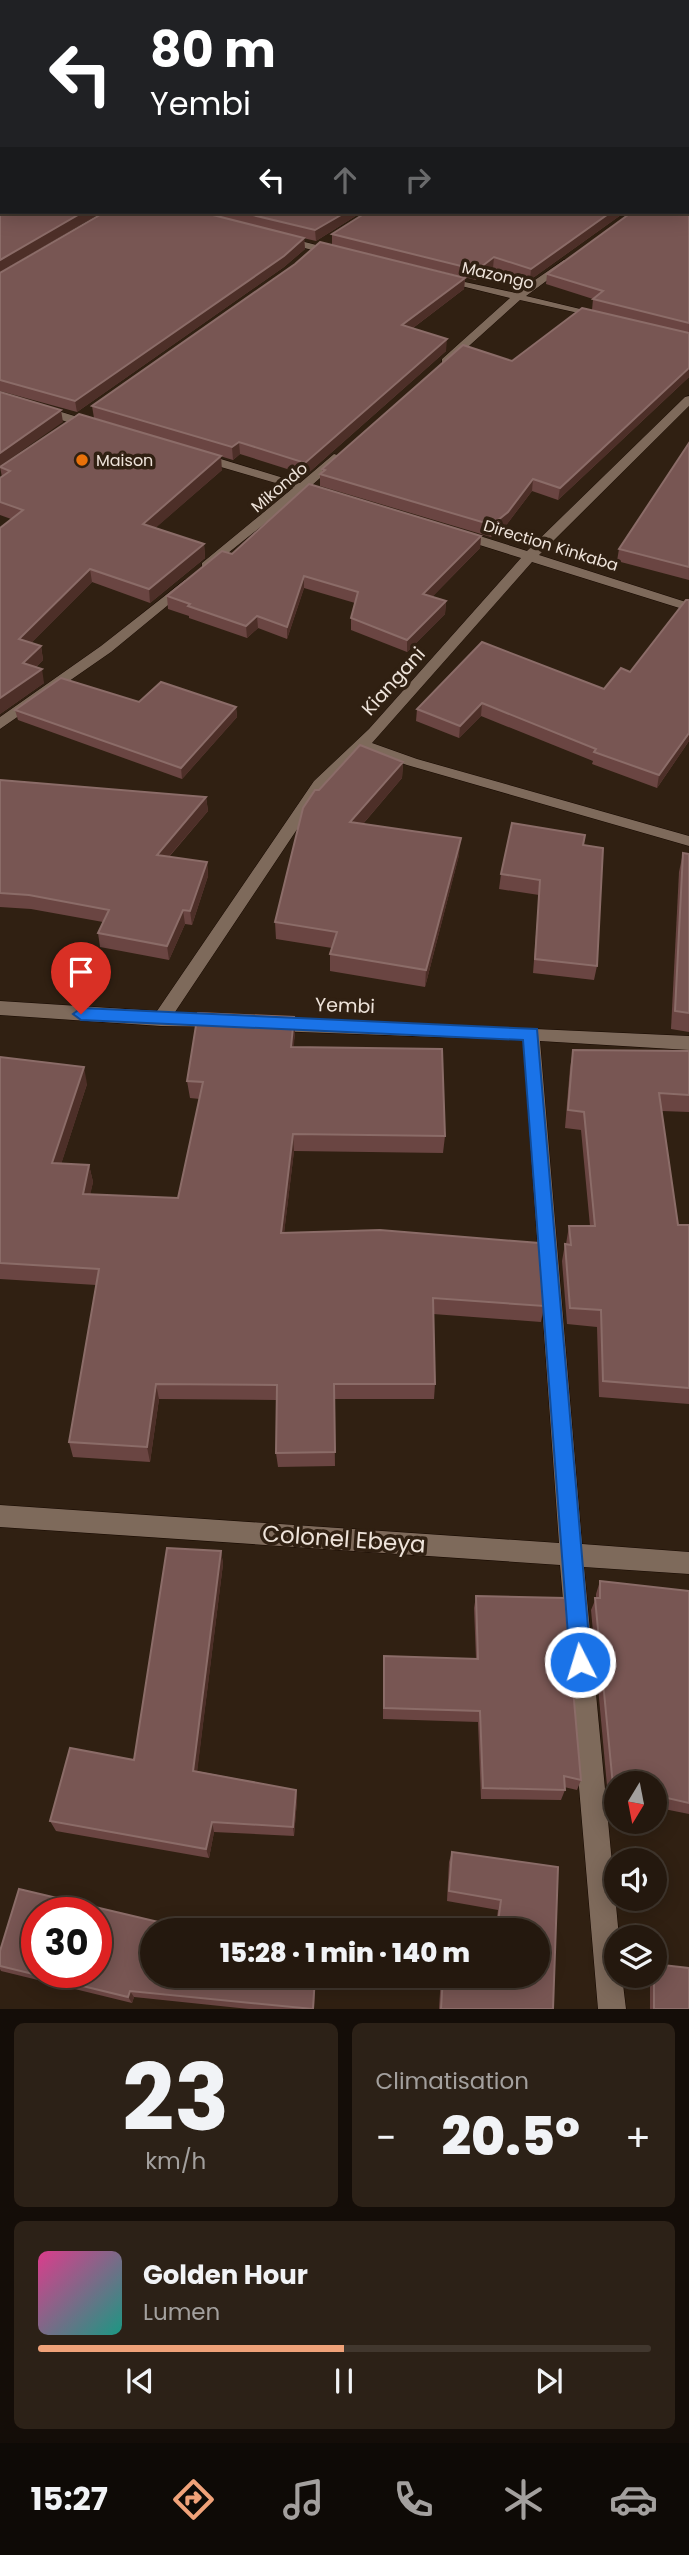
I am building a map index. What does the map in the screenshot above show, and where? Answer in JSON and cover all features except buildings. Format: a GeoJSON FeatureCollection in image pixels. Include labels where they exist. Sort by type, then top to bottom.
{"type":"FeatureCollection","features":[{"type":"Feature","properties":{"kind":"street"},"geometry":{"type":"LineString","coordinates":[[265,235],[312,252],[353,257]]}},
{"type":"Feature","properties":{"kind":"street"},"geometry":{"type":"LineString","coordinates":[[312,252],[327,241]]}},
{"type":"Feature","properties":{"kind":"street"},"geometry":{"type":"LineString","coordinates":[[437,369],[519,296],[572,258]]}},
{"type":"Feature","properties":{"kind":"street","name":"Mazongo"},"geometry":{"type":"LineString","coordinates":[[428,275],[611,320]]}},
{"type":"Feature","properties":{"kind":"street"},"geometry":{"type":"LineString","coordinates":[[0,396],[102,428]]}},
{"type":"Feature","properties":{"kind":"street","name":"Kiangani"},"geometry":{"type":"LineString","coordinates":[[161,1019],[319,785],[361,744],[530,556],[689,398]]}},
{"type":"Feature","properties":{"kind":"street","name":"Mikondo"},"geometry":{"type":"LineString","coordinates":[[0,724],[106,649],[345,451]]}},
{"type":"Feature","properties":{"kind":"street"},"geometry":{"type":"LineString","coordinates":[[183,452],[330,495]]}},
{"type":"Feature","properties":{"kind":"street","name":"Direction Kinkaba"},"geometry":{"type":"LineString","coordinates":[[450,532],[689,607]]}},
{"type":"Feature","properties":{"kind":"street"},"geometry":{"type":"LineString","coordinates":[[361,744],[412,762],[688,839]]}},
{"type":"Feature","properties":{"kind":"street","name":"Yembi"},"geometry":{"type":"LineString","coordinates":[[0,1008],[161,1019],[531,1034],[689,1044]]}},
{"type":"Feature","properties":{"kind":"street"},"geometry":{"type":"LineString","coordinates":[[531,1034],[571,1555],[612,2009]]}},
{"type":"Feature","properties":{"kind":"street","name":"Colonel Ebeya"},"geometry":{"type":"LineString","coordinates":[[0,1516],[689,1563]]}},
{"type":"Feature","properties":{"kind":"place","name":"Maison"},"geometry":{"type":"Point","coordinates":[82,460]}},
{"type":"Feature","properties":{"kind":"route"},"geometry":{"type":"LineString","coordinates":[[81,1014],[531,1034],[580,1662]]}}]}
